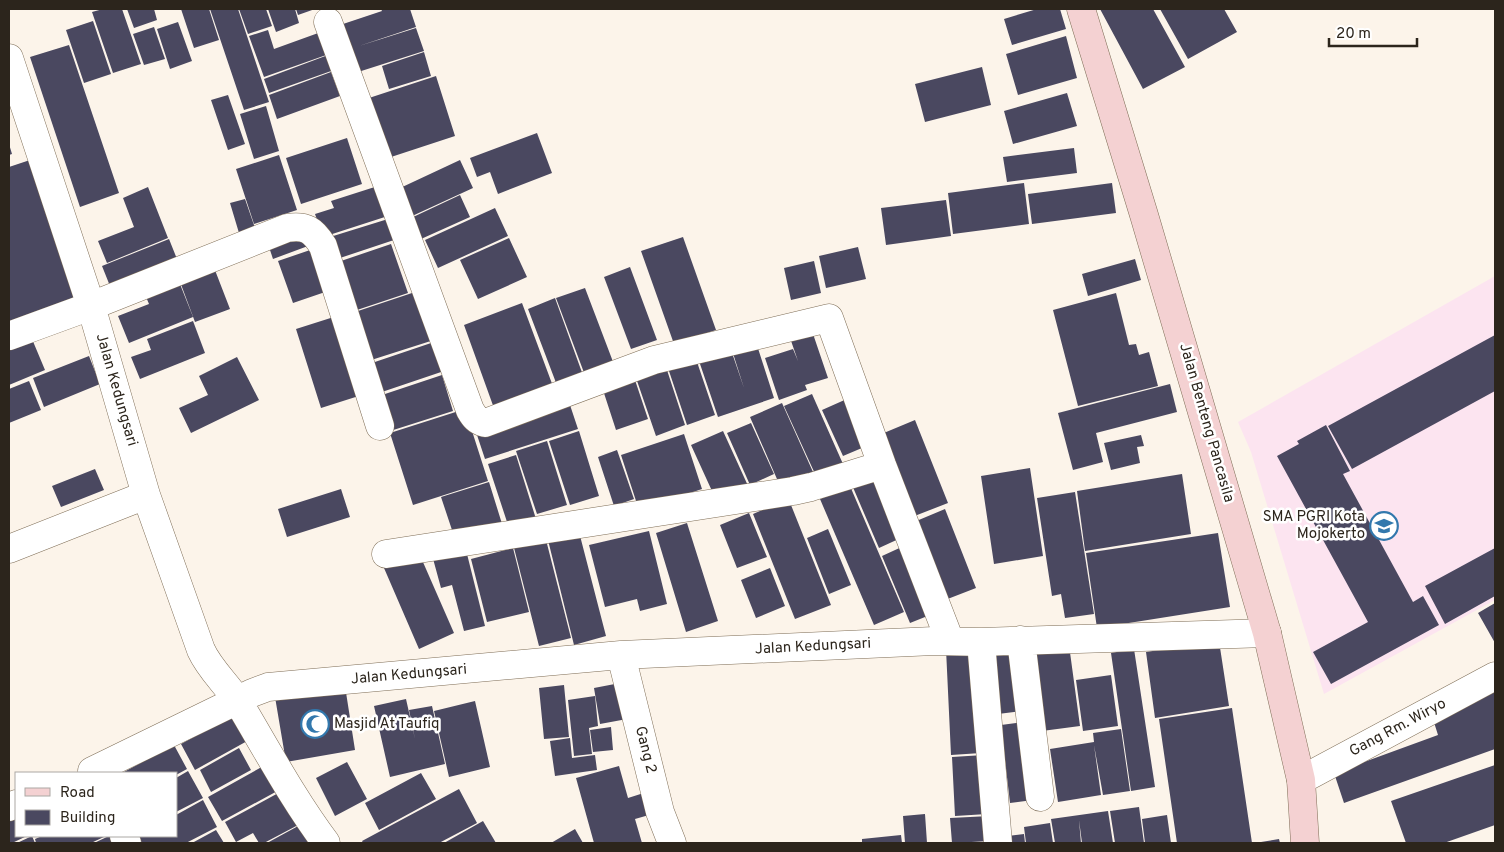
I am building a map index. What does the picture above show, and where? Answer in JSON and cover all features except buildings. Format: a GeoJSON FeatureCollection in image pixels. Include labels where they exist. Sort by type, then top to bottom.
{"type":"FeatureCollection","features":[{"type":"Feature","properties":{"kind":"street","name":"Jalan Benteng Pancasila"},"geometry":{"type":"LineString","coordinates":[[1081,9],[1144,214],[1267,632],[1302,780],[1305,843]]}},
{"type":"Feature","properties":{"kind":"street"},"geometry":{"type":"LineString","coordinates":[[328,22],[470,410],[479,421],[485,423],[654,360],[829,318],[882,465],[950,642]]}},
{"type":"Feature","properties":{"kind":"street","name":"Jalan Kedungsari"},"geometry":{"type":"LineString","coordinates":[[9,58],[91,306],[146,495],[201,650],[214,673],[237,700],[268,687],[621,655],[1267,632]]}},
{"type":"Feature","properties":{"kind":"street"},"geometry":{"type":"LineString","coordinates":[[9,336],[91,306],[287,228],[300,226],[314,233],[323,246],[380,426]]}},
{"type":"Feature","properties":{"kind":"street"},"geometry":{"type":"LineString","coordinates":[[386,554],[811,488],[882,465]]}},
{"type":"Feature","properties":{"kind":"street"},"geometry":{"type":"LineString","coordinates":[[9,549],[146,495]]}},
{"type":"Feature","properties":{"kind":"street"},"geometry":{"type":"LineString","coordinates":[[1022,640],[1040,798]]}},
{"type":"Feature","properties":{"kind":"street"},"geometry":{"type":"LineString","coordinates":[[981,642],[998,843]]}},
{"type":"Feature","properties":{"kind":"street","name":"Gang 2"},"geometry":{"type":"LineString","coordinates":[[621,655],[660,812],[672,843]]}},
{"type":"Feature","properties":{"kind":"street","name":"Gang Rm. Wiryo"},"geometry":{"type":"LineString","coordinates":[[1302,780],[1495,676]]}},
{"type":"Feature","properties":{"kind":"street"},"geometry":{"type":"LineString","coordinates":[[91,772],[237,700],[298,803],[326,843]]}},
{"type":"Feature","properties":{"kind":"shaded area","name":"SMA PGRI Kota Mojokerto"},"geometry":{"type":"Polygon","coordinates":[[[1495,276],[1495,600],[1324,694],[1251,452],[1238,422],[1495,276]]]}},
{"type":"Feature","properties":{"kind":"place","name":"SMA PGRI Kota Mojokerto"},"geometry":{"type":"Point","coordinates":[1384,526]}},
{"type":"Feature","properties":{"kind":"place","name":"Masjid At Taufiq"},"geometry":{"type":"Point","coordinates":[315,724]}}]}
